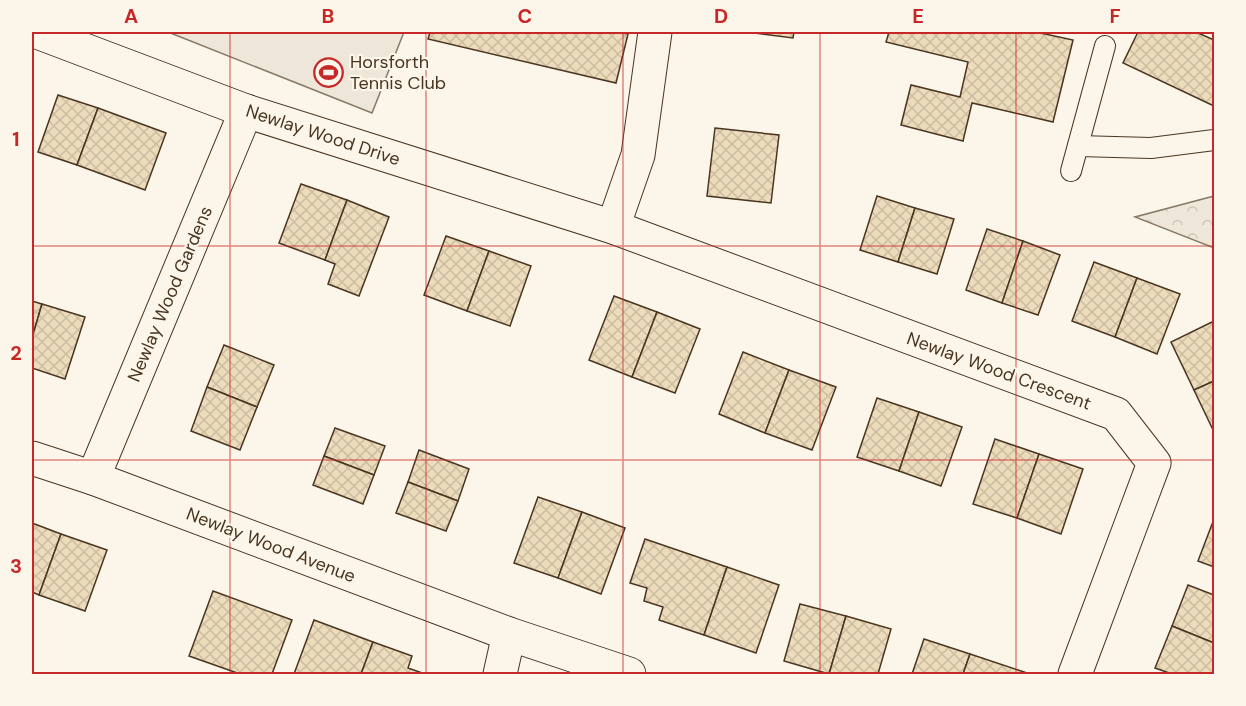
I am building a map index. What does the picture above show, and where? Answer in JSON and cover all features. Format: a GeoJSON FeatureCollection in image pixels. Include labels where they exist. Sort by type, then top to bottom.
{"type":"FeatureCollection","features":[{"type":"Feature","properties":{"kind":"street","name":"Newlay Wood Drive"},"geometry":{"type":"LineString","coordinates":[[37,32],[246,111],[613,227]]}},
{"type":"Feature","properties":{"kind":"street"},"geometry":{"type":"LineString","coordinates":[[613,227],[638,155],[655,32]]}},
{"type":"Feature","properties":{"kind":"street","name":"Newlay Wood Gardens"},"geometry":{"type":"LineString","coordinates":[[93,478],[246,111]]}},
{"type":"Feature","properties":{"kind":"street","name":"Newlay Wood Crescent"},"geometry":{"type":"LineString","coordinates":[[613,227],[1116,414],[1154,464],[1075,675]]}},
{"type":"Feature","properties":{"kind":"street","name":"Newlay Wood Avenue"},"geometry":{"type":"LineString","coordinates":[[32,458],[93,478],[509,634]]}},
{"type":"Feature","properties":{"kind":"street"},"geometry":{"type":"LineString","coordinates":[[500,675],[509,634],[628,675]]}},
{"type":"Feature","properties":{"kind":"lane"},"geometry":{"type":"LineString","coordinates":[[1071,171],[1105,46]]}},
{"type":"Feature","properties":{"kind":"lane"},"geometry":{"type":"LineString","coordinates":[[1078,146],[1151,148],[1215,140]]}},
{"type":"Feature","properties":{"kind":"green space","name":"Horsforth Tennis Club"},"geometry":{"type":"Polygon","coordinates":[[[168,32],[404,32],[372,113],[168,32]]]}},
{"type":"Feature","properties":{"kind":"green space"},"geometry":{"type":"Polygon","coordinates":[[[1214,196],[1214,248],[1135,217],[1214,196]]]}},
{"type":"Feature","properties":{"kind":"building"},"geometry":{"type":"Polygon","coordinates":[[[430,32],[618,32],[628,34],[616,83],[428,39],[430,32]]]}},
{"type":"Feature","properties":{"kind":"building"},"geometry":{"type":"Polygon","coordinates":[[[747,32],[794,32],[793,38],[747,32]]]}},
{"type":"Feature","properties":{"kind":"building"},"geometry":{"type":"Polygon","coordinates":[[[889,32],[1036,32],[1073,40],[1053,122],[972,103],[963,141],[901,125],[911,85],[960,97],[968,62],[886,42],[889,32]]]}},
{"type":"Feature","properties":{"kind":"building"},"geometry":{"type":"Polygon","coordinates":[[[1138,32],[1196,32],[1214,40],[1214,106],[1123,63],[1138,32]]]}},
{"type":"Feature","properties":{"kind":"building"},"geometry":{"type":"Polygon","coordinates":[[[58,95],[98,108],[77,165],[38,152],[58,95]]]}},
{"type":"Feature","properties":{"kind":"building"},"geometry":{"type":"Polygon","coordinates":[[[98,108],[166,133],[145,190],[77,165],[98,108]]]}},
{"type":"Feature","properties":{"kind":"building"},"geometry":{"type":"Polygon","coordinates":[[[715,128],[779,135],[771,203],[707,196],[715,128]]]}},
{"type":"Feature","properties":{"kind":"building"},"geometry":{"type":"Polygon","coordinates":[[[301,184],[347,200],[325,260],[279,243],[301,184]]]}},
{"type":"Feature","properties":{"kind":"building"},"geometry":{"type":"Polygon","coordinates":[[[877,196],[915,208],[898,262],[860,250],[877,196]]]}},
{"type":"Feature","properties":{"kind":"building"},"geometry":{"type":"Polygon","coordinates":[[[347,200],[389,217],[359,296],[328,284],[335,264],[325,260],[347,200]]]}},
{"type":"Feature","properties":{"kind":"building"},"geometry":{"type":"Polygon","coordinates":[[[915,208],[954,219],[937,274],[898,262],[915,208]]]}},
{"type":"Feature","properties":{"kind":"building"},"geometry":{"type":"Polygon","coordinates":[[[987,229],[1023,241],[1002,303],[966,290],[987,229]]]}},
{"type":"Feature","properties":{"kind":"building"},"geometry":{"type":"Polygon","coordinates":[[[446,236],[489,251],[467,311],[424,295],[446,236]]]}},
{"type":"Feature","properties":{"kind":"building"},"geometry":{"type":"Polygon","coordinates":[[[1023,241],[1060,255],[1038,315],[1002,303],[1023,241]]]}},
{"type":"Feature","properties":{"kind":"building"},"geometry":{"type":"Polygon","coordinates":[[[489,251],[531,266],[510,326],[467,311],[489,251]]]}},
{"type":"Feature","properties":{"kind":"building"},"geometry":{"type":"Polygon","coordinates":[[[1094,262],[1137,278],[1115,337],[1072,321],[1094,262]]]}},
{"type":"Feature","properties":{"kind":"building"},"geometry":{"type":"Polygon","coordinates":[[[1137,278],[1180,294],[1157,354],[1115,337],[1137,278]]]}},
{"type":"Feature","properties":{"kind":"building"},"geometry":{"type":"Polygon","coordinates":[[[614,296],[657,312],[632,377],[589,360],[614,296]]]}},
{"type":"Feature","properties":{"kind":"building"},"geometry":{"type":"Polygon","coordinates":[[[32,301],[42,304],[32,338],[32,301]]]}},
{"type":"Feature","properties":{"kind":"building"},"geometry":{"type":"Polygon","coordinates":[[[42,304],[85,317],[65,379],[32,368],[32,338],[42,304]]]}},
{"type":"Feature","properties":{"kind":"building"},"geometry":{"type":"Polygon","coordinates":[[[657,312],[700,329],[675,393],[632,377],[657,312]]]}},
{"type":"Feature","properties":{"kind":"building"},"geometry":{"type":"Polygon","coordinates":[[[1214,321],[1214,381],[1194,390],[1171,342],[1214,321]]]}},
{"type":"Feature","properties":{"kind":"building"},"geometry":{"type":"Polygon","coordinates":[[[224,345],[274,365],[257,407],[207,387],[224,345]]]}},
{"type":"Feature","properties":{"kind":"building"},"geometry":{"type":"Polygon","coordinates":[[[743,352],[789,370],[765,433],[719,414],[743,352]]]}},
{"type":"Feature","properties":{"kind":"building"},"geometry":{"type":"Polygon","coordinates":[[[789,370],[836,387],[812,450],[765,433],[789,370]]]}},
{"type":"Feature","properties":{"kind":"building"},"geometry":{"type":"Polygon","coordinates":[[[1214,381],[1214,432],[1194,390],[1214,381]]]}},
{"type":"Feature","properties":{"kind":"building"},"geometry":{"type":"Polygon","coordinates":[[[207,387],[257,407],[240,450],[191,431],[207,387]]]}},
{"type":"Feature","properties":{"kind":"building"},"geometry":{"type":"Polygon","coordinates":[[[877,398],[919,412],[899,471],[857,457],[877,398]]]}},
{"type":"Feature","properties":{"kind":"building"},"geometry":{"type":"Polygon","coordinates":[[[919,412],[962,427],[941,486],[899,471],[919,412]]]}},
{"type":"Feature","properties":{"kind":"building"},"geometry":{"type":"Polygon","coordinates":[[[335,428],[385,446],[374,475],[324,456],[335,428]]]}},
{"type":"Feature","properties":{"kind":"building"},"geometry":{"type":"Polygon","coordinates":[[[995,439],[1039,454],[1017,518],[973,504],[995,439]]]}},
{"type":"Feature","properties":{"kind":"building"},"geometry":{"type":"Polygon","coordinates":[[[419,450],[469,469],[458,501],[408,482],[419,450]]]}},
{"type":"Feature","properties":{"kind":"building"},"geometry":{"type":"Polygon","coordinates":[[[1039,454],[1083,469],[1061,534],[1017,518],[1039,454]]]}},
{"type":"Feature","properties":{"kind":"building"},"geometry":{"type":"Polygon","coordinates":[[[324,456],[374,475],[363,504],[313,485],[324,456]]]}},
{"type":"Feature","properties":{"kind":"building"},"geometry":{"type":"Polygon","coordinates":[[[408,482],[458,501],[446,531],[396,513],[408,482]]]}},
{"type":"Feature","properties":{"kind":"building"},"geometry":{"type":"Polygon","coordinates":[[[538,497],[582,512],[558,578],[514,563],[538,497]]]}},
{"type":"Feature","properties":{"kind":"building"},"geometry":{"type":"Polygon","coordinates":[[[582,512],[625,528],[601,594],[558,578],[582,512]]]}},
{"type":"Feature","properties":{"kind":"building"},"geometry":{"type":"Polygon","coordinates":[[[1214,519],[1214,567],[1198,561],[1214,519]]]}},
{"type":"Feature","properties":{"kind":"building"},"geometry":{"type":"Polygon","coordinates":[[[32,523],[61,534],[39,595],[32,592],[32,523]]]}},
{"type":"Feature","properties":{"kind":"building"},"geometry":{"type":"Polygon","coordinates":[[[61,534],[107,550],[85,611],[39,595],[61,534]]]}},
{"type":"Feature","properties":{"kind":"building"},"geometry":{"type":"Polygon","coordinates":[[[645,539],[727,567],[704,635],[659,620],[663,607],[644,601],[647,588],[630,583],[645,539]]]}},
{"type":"Feature","properties":{"kind":"building"},"geometry":{"type":"Polygon","coordinates":[[[727,567],[779,585],[756,653],[704,635],[727,567]]]}},
{"type":"Feature","properties":{"kind":"building"},"geometry":{"type":"Polygon","coordinates":[[[1188,585],[1214,595],[1214,643],[1172,626],[1188,585]]]}},
{"type":"Feature","properties":{"kind":"building"},"geometry":{"type":"Polygon","coordinates":[[[213,591],[292,620],[272,674],[240,674],[189,656],[213,591]]]}},
{"type":"Feature","properties":{"kind":"building"},"geometry":{"type":"Polygon","coordinates":[[[800,604],[846,616],[829,674],[784,661],[800,604]]]}},
{"type":"Feature","properties":{"kind":"building"},"geometry":{"type":"Polygon","coordinates":[[[846,616],[891,629],[878,674],[829,674],[846,616]]]}},
{"type":"Feature","properties":{"kind":"building"},"geometry":{"type":"Polygon","coordinates":[[[314,620],[373,642],[361,674],[294,674],[314,620]]]}},
{"type":"Feature","properties":{"kind":"building"},"geometry":{"type":"Polygon","coordinates":[[[1172,626],[1214,643],[1214,674],[1172,674],[1155,668],[1172,626]]]}},
{"type":"Feature","properties":{"kind":"building"},"geometry":{"type":"Polygon","coordinates":[[[924,639],[970,654],[963,674],[912,674],[924,639]]]}},
{"type":"Feature","properties":{"kind":"building"},"geometry":{"type":"Polygon","coordinates":[[[373,642],[412,656],[408,668],[425,674],[361,674],[373,642]]]}},
{"type":"Feature","properties":{"kind":"building"},"geometry":{"type":"Polygon","coordinates":[[[970,654],[1030,674],[963,674],[970,654]]]}},
{"type":"Feature","properties":{"kind":"place","name":"Horsforth Tennis Club"},"geometry":{"type":"Point","coordinates":[329,72]}}]}
